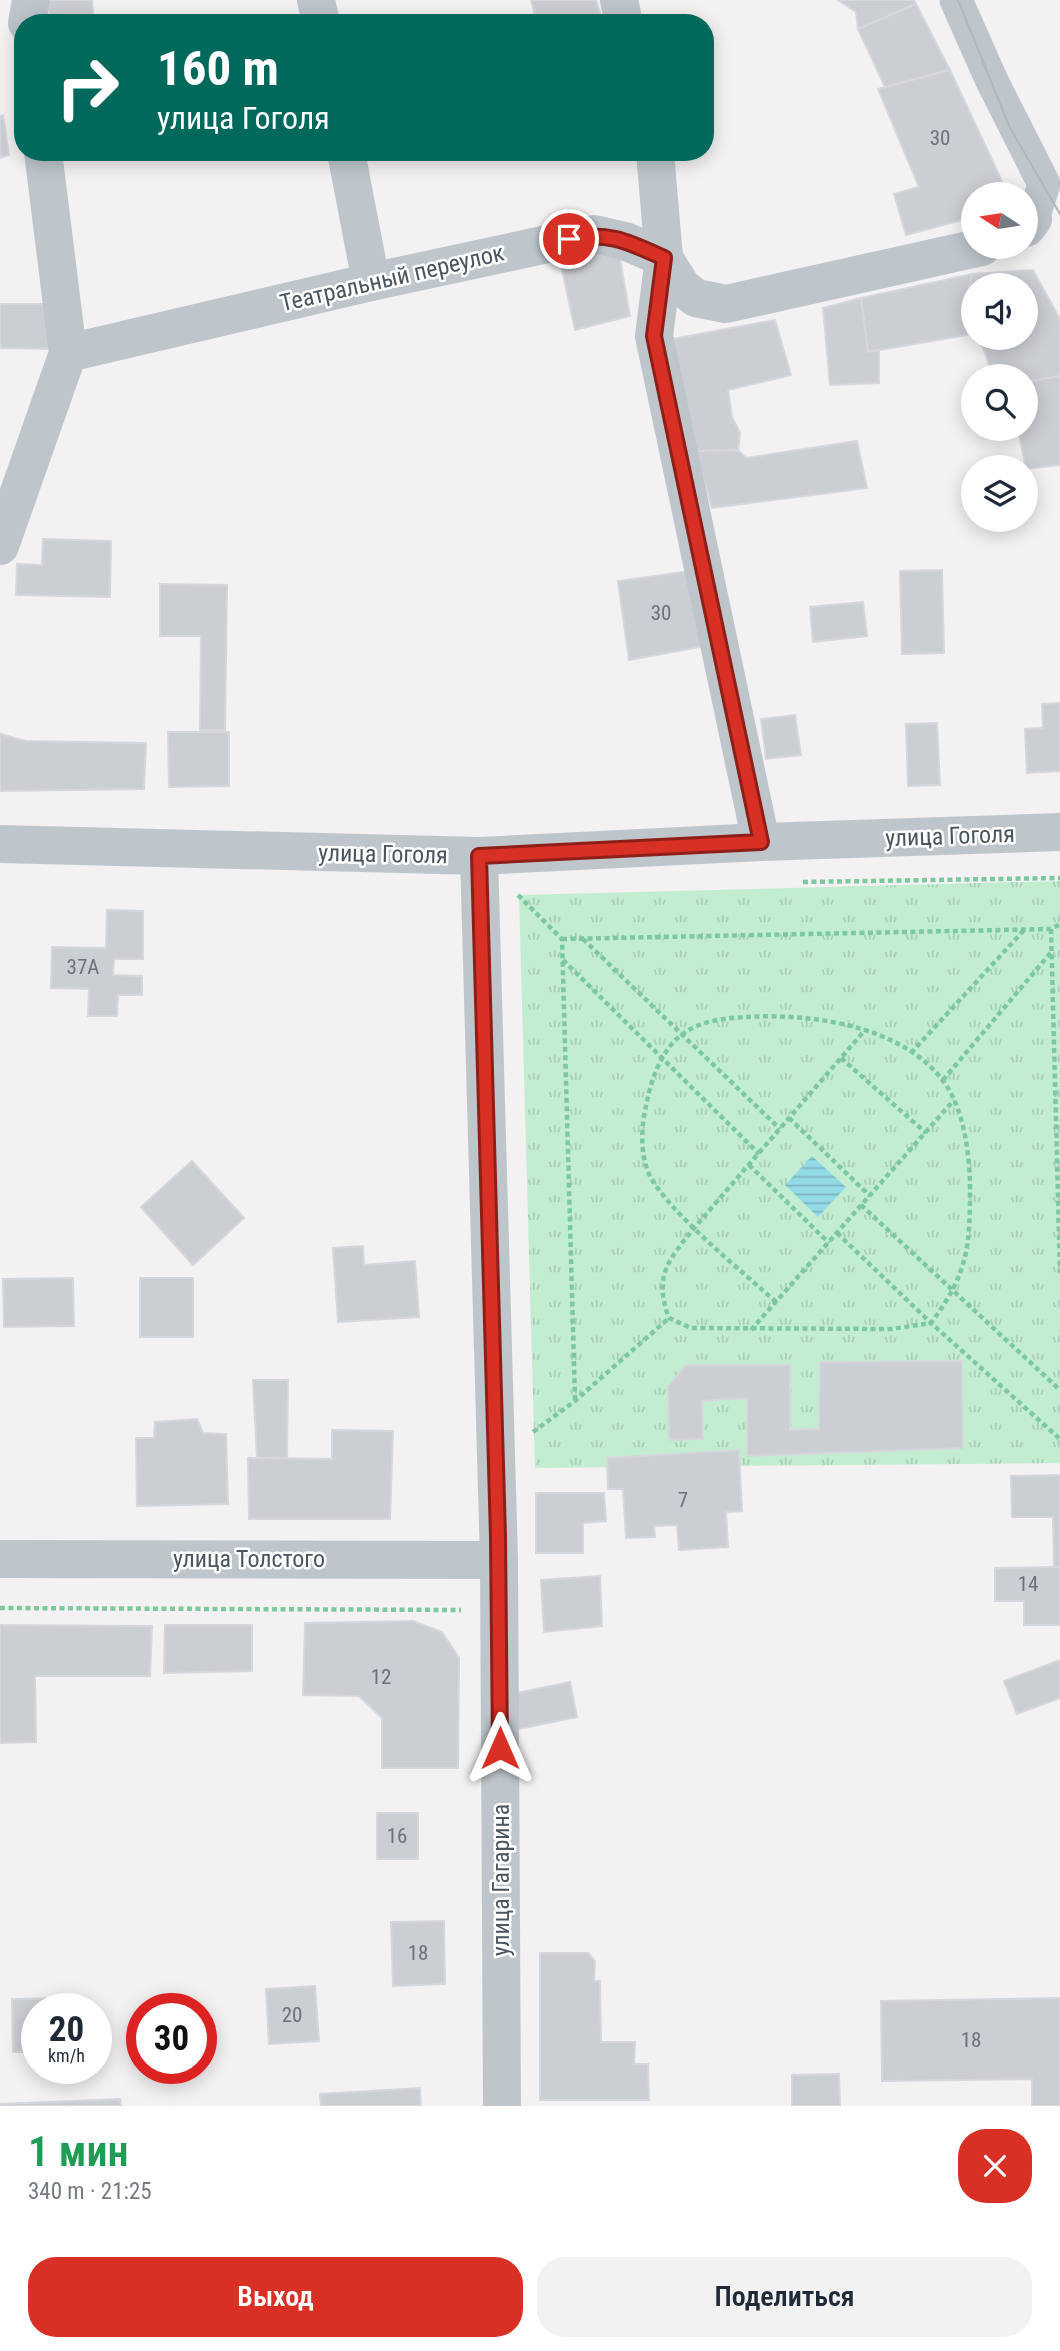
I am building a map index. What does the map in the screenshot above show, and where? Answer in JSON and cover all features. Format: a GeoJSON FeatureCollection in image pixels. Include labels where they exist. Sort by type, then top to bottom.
{"type":"FeatureCollection","features":[{"type":"Feature","properties":{"kind":"street"},"geometry":{"type":"LineString","coordinates":[[956,0],[992,81],[1044,184],[1038,200]]}},
{"type":"Feature","properties":{"kind":"street"},"geometry":{"type":"LineString","coordinates":[[0,546],[68,354],[44,161]]}},
{"type":"Feature","properties":{"kind":"street"},"geometry":{"type":"LineString","coordinates":[[348,161],[371,282]]}},
{"type":"Feature","properties":{"kind":"street"},"geometry":{"type":"LineString","coordinates":[[656,161],[664,258],[654,336],[761,842]]}},
{"type":"Feature","properties":{"kind":"street","name":"Театральный переулок"},"geometry":{"type":"LineString","coordinates":[[68,354],[371,282],[594,234],[625,241],[664,258]]}},
{"type":"Feature","properties":{"kind":"street"},"geometry":{"type":"LineString","coordinates":[[664,258],[681,287],[695,298],[726,304],[961,252]]}},
{"type":"Feature","properties":{"kind":"street","name":"улица Гоголя"},"geometry":{"type":"LineString","coordinates":[[0,845],[480,872],[761,842],[1060,832]]}},
{"type":"Feature","properties":{"kind":"street","name":"улица Гагарина"},"geometry":{"type":"LineString","coordinates":[[480,872],[499,1560],[502,2106]]}},
{"type":"Feature","properties":{"kind":"street","name":"улица Толстого"},"geometry":{"type":"LineString","coordinates":[[0,1559],[499,1560]]}},
{"type":"Feature","properties":{"kind":"path"},"geometry":{"type":"LineString","coordinates":[[480,872],[519,895],[562,939],[576,1401]]}},
{"type":"Feature","properties":{"kind":"path"},"geometry":{"type":"LineString","coordinates":[[801,882],[1060,878]]}},
{"type":"Feature","properties":{"kind":"path"},"geometry":{"type":"LineString","coordinates":[[519,895],[532,893]]}},
{"type":"Feature","properties":{"kind":"path"},"geometry":{"type":"LineString","coordinates":[[562,939],[1024,930],[1051,929],[1060,924]]}},
{"type":"Feature","properties":{"kind":"path"},"geometry":{"type":"LineString","coordinates":[[1051,929],[1060,1273]]}},
{"type":"Feature","properties":{"kind":"path"},"geometry":{"type":"LineString","coordinates":[[911,1053],[1024,930]]}},
{"type":"Feature","properties":{"kind":"path"},"geometry":{"type":"LineString","coordinates":[[583,939],[780,1129]]}},
{"type":"Feature","properties":{"kind":"path"},"geometry":{"type":"LineString","coordinates":[[943,1080],[1053,950]]}},
{"type":"Feature","properties":{"kind":"path"},"geometry":{"type":"LineString","coordinates":[[563,959],[759,1154]]}},
{"type":"Feature","properties":{"kind":"path"},"geometry":{"type":"LineString","coordinates":[[776,1302],[695,1227],[660,1193],[648,1173],[642,1145],[643,1117],[649,1089],[662,1057],[682,1034],[696,1026],[729,1018],[774,1015],[810,1017],[865,1030],[911,1053],[943,1080],[955,1100],[970,1167],[970,1216],[965,1261],[954,1292],[931,1323],[892,1329],[691,1328],[669,1318],[663,1301],[662,1278],[669,1258],[695,1227],[865,1030]]}},
{"type":"Feature","properties":{"kind":"path"},"geometry":{"type":"LineString","coordinates":[[841,1058],[926,1133]]}},
{"type":"Feature","properties":{"kind":"path"},"geometry":{"type":"LineString","coordinates":[[751,1330],[955,1100]]}},
{"type":"Feature","properties":{"kind":"path"},"geometry":{"type":"LineString","coordinates":[[789,1118],[870,1196]]}},
{"type":"Feature","properties":{"kind":"path"},"geometry":{"type":"LineString","coordinates":[[749,1165],[829,1242]]}},
{"type":"Feature","properties":{"kind":"path"},"geometry":{"type":"LineString","coordinates":[[861,1205],[1060,1390]]}},
{"type":"Feature","properties":{"kind":"path"},"geometry":{"type":"LineString","coordinates":[[837,1233],[931,1323],[1060,1439]]}},
{"type":"Feature","properties":{"kind":"path"},"geometry":{"type":"LineString","coordinates":[[497,1467],[531,1433],[576,1401],[669,1318]]}},
{"type":"Feature","properties":{"kind":"path"},"geometry":{"type":"LineString","coordinates":[[0,1608],[499,1610]]}},
{"type":"Feature","properties":{"kind":"green space"},"geometry":{"type":"Polygon","coordinates":[[[1060,881],[1060,1463],[535,1468],[519,895],[1060,881]]]}},
{"type":"Feature","properties":{"kind":"water"},"geometry":{"type":"Polygon","coordinates":[[[812,1156],[846,1187],[818,1217],[785,1185],[812,1156]]]}},
{"type":"Feature","properties":{"kind":"building"},"geometry":{"type":"Polygon","coordinates":[[[49,0],[92,0],[93,14],[50,14],[49,0]]]}},
{"type":"Feature","properties":{"kind":"building"},"geometry":{"type":"Polygon","coordinates":[[[531,0],[596,0],[600,14],[535,14],[531,0]]]}},
{"type":"Feature","properties":{"kind":"building"},"geometry":{"type":"Polygon","coordinates":[[[838,0],[914,0],[916,4],[858,29],[856,12],[838,0]]]}},
{"type":"Feature","properties":{"kind":"building"},"geometry":{"type":"Polygon","coordinates":[[[916,4],[950,70],[885,87],[858,29],[916,4]]]}},
{"type":"Feature","properties":{"kind":"building"},"geometry":{"type":"Polygon","coordinates":[[[950,70],[1002,182],[961,182],[961,220],[906,235],[894,194],[919,187],[878,89],[950,70]]]}},
{"type":"Feature","properties":{"kind":"building"},"geometry":{"type":"Polygon","coordinates":[[[3,115],[9,155],[0,158],[0,116],[3,115]]]}},
{"type":"Feature","properties":{"kind":"building"},"geometry":{"type":"Polygon","coordinates":[[[617,242],[630,316],[575,330],[559,255],[617,242]]]}},
{"type":"Feature","properties":{"kind":"building"},"geometry":{"type":"Polygon","coordinates":[[[1033,270],[1035,273],[987,273],[1033,270]]]}},
{"type":"Feature","properties":{"kind":"building"},"geometry":{"type":"Polygon","coordinates":[[[961,276],[961,336],[868,352],[861,298],[961,276]]]}},
{"type":"Feature","properties":{"kind":"building"},"geometry":{"type":"Polygon","coordinates":[[[1038,279],[1060,319],[1060,376],[1038,380],[1038,364],[989,364],[984,350],[1038,350],[1038,279]]]}},
{"type":"Feature","properties":{"kind":"building"},"geometry":{"type":"Polygon","coordinates":[[[861,298],[868,352],[879,350],[879,383],[830,385],[823,308],[861,298]]]}},
{"type":"Feature","properties":{"kind":"building"},"geometry":{"type":"Polygon","coordinates":[[[0,304],[51,304],[50,349],[0,348],[0,304]]]}},
{"type":"Feature","properties":{"kind":"building"},"geometry":{"type":"Polygon","coordinates":[[[775,320],[791,375],[728,390],[732,417],[740,433],[738,450],[695,451],[672,339],[775,320]]]}},
{"type":"Feature","properties":{"kind":"building"},"geometry":{"type":"Polygon","coordinates":[[[1060,376],[1060,465],[1038,468],[1038,455],[1023,455],[1020,441],[1038,441],[1038,380],[1060,376]]]}},
{"type":"Feature","properties":{"kind":"building"},"geometry":{"type":"Polygon","coordinates":[[[857,441],[867,488],[712,508],[695,451],[738,450],[746,458],[857,441]]]}},
{"type":"Feature","properties":{"kind":"building"},"geometry":{"type":"Polygon","coordinates":[[[43,539],[111,541],[110,597],[16,595],[17,564],[42,565],[43,539]]]}},
{"type":"Feature","properties":{"kind":"building"},"geometry":{"type":"Polygon","coordinates":[[[942,570],[944,653],[902,654],[900,571],[942,570]]]}},
{"type":"Feature","properties":{"kind":"building"},"geometry":{"type":"Polygon","coordinates":[[[690,571],[705,646],[629,660],[618,581],[690,571]]]}},
{"type":"Feature","properties":{"kind":"building"},"geometry":{"type":"Polygon","coordinates":[[[160,584],[227,585],[225,730],[200,730],[201,636],[160,636],[160,584]]]}},
{"type":"Feature","properties":{"kind":"building"},"geometry":{"type":"Polygon","coordinates":[[[863,602],[867,636],[813,642],[810,607],[863,602]]]}},
{"type":"Feature","properties":{"kind":"building"},"geometry":{"type":"Polygon","coordinates":[[[1060,703],[1060,771],[1027,773],[1025,729],[1043,728],[1042,704],[1060,703]]]}},
{"type":"Feature","properties":{"kind":"building"},"geometry":{"type":"Polygon","coordinates":[[[795,715],[801,755],[766,759],[761,719],[795,715]]]}},
{"type":"Feature","properties":{"kind":"building"},"geometry":{"type":"Polygon","coordinates":[[[937,723],[940,785],[908,786],[906,724],[937,723]]]}},
{"type":"Feature","properties":{"kind":"building"},"geometry":{"type":"Polygon","coordinates":[[[168,732],[229,732],[229,786],[169,787],[168,732]]]}},
{"type":"Feature","properties":{"kind":"building"},"geometry":{"type":"Polygon","coordinates":[[[0,734],[26,741],[146,743],[144,789],[0,791],[0,734]]]}},
{"type":"Feature","properties":{"kind":"building"},"geometry":{"type":"Polygon","coordinates":[[[107,910],[143,911],[143,959],[114,959],[113,975],[142,976],[142,995],[118,995],[117,1016],[88,1016],[89,989],[51,988],[52,947],[106,948],[107,910]]]}},
{"type":"Feature","properties":{"kind":"building"},"geometry":{"type":"Polygon","coordinates":[[[192,1161],[244,1218],[193,1265],[141,1207],[192,1161]]]}},
{"type":"Feature","properties":{"kind":"building"},"geometry":{"type":"Polygon","coordinates":[[[363,1246],[364,1265],[415,1261],[419,1317],[338,1322],[333,1248],[363,1246]]]}},
{"type":"Feature","properties":{"kind":"building"},"geometry":{"type":"Polygon","coordinates":[[[73,1278],[74,1326],[4,1327],[3,1279],[73,1278]]]}},
{"type":"Feature","properties":{"kind":"building"},"geometry":{"type":"Polygon","coordinates":[[[140,1278],[193,1278],[193,1337],[140,1337],[140,1278]]]}},
{"type":"Feature","properties":{"kind":"building"},"geometry":{"type":"Polygon","coordinates":[[[962,1361],[963,1448],[747,1456],[747,1398],[702,1401],[703,1439],[669,1440],[668,1386],[686,1365],[790,1365],[790,1430],[819,1429],[820,1362],[962,1361]]]}},
{"type":"Feature","properties":{"kind":"building"},"geometry":{"type":"Polygon","coordinates":[[[253,1380],[288,1380],[287,1458],[257,1458],[253,1380]]]}},
{"type":"Feature","properties":{"kind":"building"},"geometry":{"type":"Polygon","coordinates":[[[197,1419],[203,1433],[226,1434],[228,1504],[137,1506],[136,1438],[154,1438],[155,1422],[197,1419]]]}},
{"type":"Feature","properties":{"kind":"building"},"geometry":{"type":"Polygon","coordinates":[[[332,1430],[393,1431],[390,1519],[249,1519],[248,1458],[332,1459],[332,1430]]]}},
{"type":"Feature","properties":{"kind":"building"},"geometry":{"type":"Polygon","coordinates":[[[739,1450],[742,1511],[726,1512],[728,1547],[679,1550],[677,1525],[654,1526],[655,1537],[626,1538],[623,1489],[608,1489],[607,1458],[739,1450]]]}},
{"type":"Feature","properties":{"kind":"building"},"geometry":{"type":"Polygon","coordinates":[[[1060,1475],[1060,1567],[1054,1567],[1053,1517],[1012,1517],[1011,1476],[1060,1475]]]}},
{"type":"Feature","properties":{"kind":"building"},"geometry":{"type":"Polygon","coordinates":[[[536,1493],[604,1493],[606,1521],[583,1523],[583,1553],[536,1553],[536,1493]]]}},
{"type":"Feature","properties":{"kind":"building"},"geometry":{"type":"Polygon","coordinates":[[[1060,1567],[1060,1625],[1024,1625],[1024,1601],[995,1601],[995,1568],[1060,1567]]]}},
{"type":"Feature","properties":{"kind":"building"},"geometry":{"type":"Polygon","coordinates":[[[600,1576],[602,1626],[544,1632],[541,1580],[600,1576]]]}},
{"type":"Feature","properties":{"kind":"building"},"geometry":{"type":"Polygon","coordinates":[[[413,1621],[442,1632],[459,1658],[458,1768],[382,1768],[382,1718],[359,1696],[303,1695],[305,1623],[413,1621]]]}},
{"type":"Feature","properties":{"kind":"building"},"geometry":{"type":"Polygon","coordinates":[[[0,1625],[152,1626],[150,1676],[35,1676],[36,1742],[0,1743],[0,1625]]]}},
{"type":"Feature","properties":{"kind":"building"},"geometry":{"type":"Polygon","coordinates":[[[165,1625],[252,1625],[252,1671],[164,1673],[165,1625]]]}},
{"type":"Feature","properties":{"kind":"building"},"geometry":{"type":"Polygon","coordinates":[[[1060,1660],[1060,1698],[1017,1714],[1004,1681],[1060,1660]]]}},
{"type":"Feature","properties":{"kind":"building"},"geometry":{"type":"Polygon","coordinates":[[[570,1682],[577,1717],[514,1730],[507,1695],[570,1682]]]}},
{"type":"Feature","properties":{"kind":"building"},"geometry":{"type":"Polygon","coordinates":[[[377,1813],[418,1813],[418,1859],[377,1859],[377,1813]]]}},
{"type":"Feature","properties":{"kind":"building"},"geometry":{"type":"Polygon","coordinates":[[[444,1921],[445,1984],[393,1986],[391,1922],[444,1921]]]}},
{"type":"Feature","properties":{"kind":"building"},"geometry":{"type":"Polygon","coordinates":[[[540,1953],[588,1953],[595,1961],[594,1981],[600,1981],[601,2042],[635,2042],[634,2064],[648,2064],[649,2100],[540,2100],[540,1953]]]}},
{"type":"Feature","properties":{"kind":"building"},"geometry":{"type":"Polygon","coordinates":[[[315,1986],[319,2041],[269,2044],[266,1989],[315,1986]]]}},
{"type":"Feature","properties":{"kind":"building"},"geometry":{"type":"Polygon","coordinates":[[[1060,1998],[1060,2106],[1032,2106],[1032,2079],[882,2081],[881,2001],[1060,1998]]]}},
{"type":"Feature","properties":{"kind":"building"},"geometry":{"type":"Polygon","coordinates":[[[12,1999],[21,1999],[21,2052],[13,2052],[12,1999]]]}},
{"type":"Feature","properties":{"kind":"building"},"geometry":{"type":"Polygon","coordinates":[[[839,2074],[840,2106],[792,2106],[792,2075],[839,2074]]]}},
{"type":"Feature","properties":{"kind":"building"},"geometry":{"type":"Polygon","coordinates":[[[420,2088],[421,2106],[321,2106],[320,2094],[420,2088]]]}},
{"type":"Feature","properties":{"kind":"building"},"geometry":{"type":"Polygon","coordinates":[[[120,2099],[121,2106],[0,2106],[0,2104],[120,2099]]]}},
{"type":"Feature","properties":{"kind":"tram line"},"geometry":{"type":"LineString","coordinates":[[958,0],[1010,128],[1060,214]]}},
{"type":"Feature","properties":{"kind":"route"},"geometry":{"type":"LineString","coordinates":[[500,1748],[498,1537],[479,856],[761,842],[654,336],[664,258],[625,241],[594,234],[569,239]]}}]}
